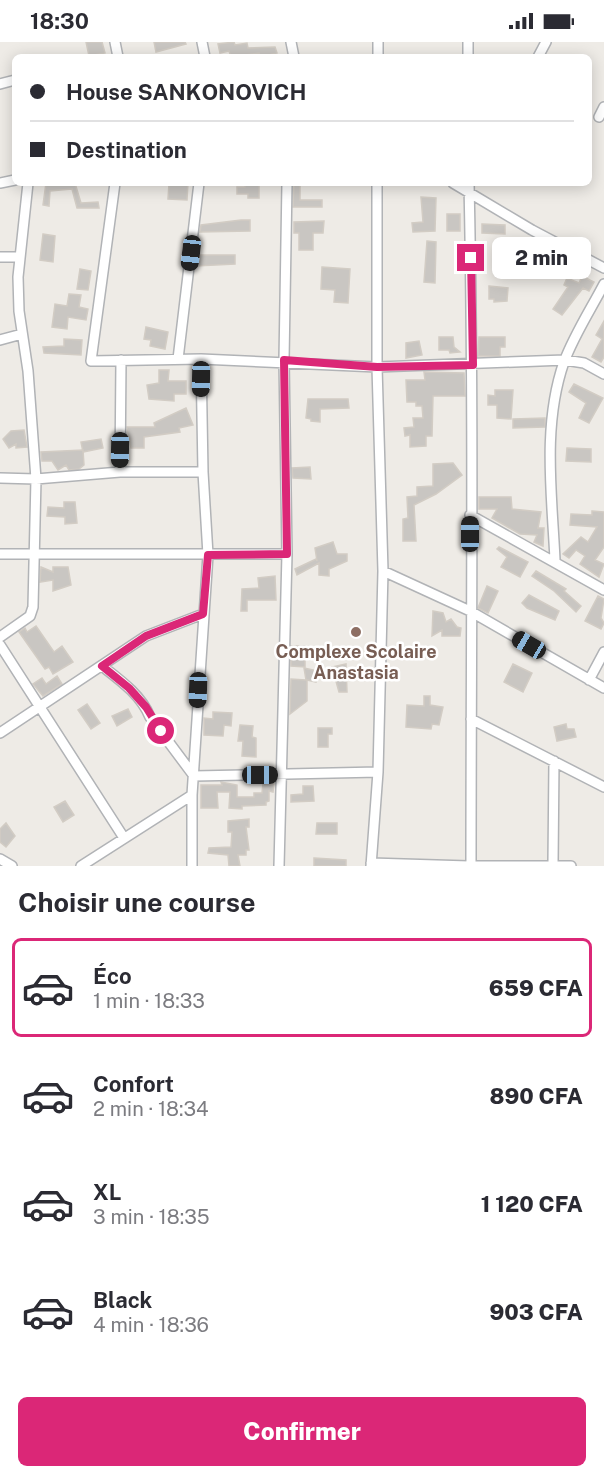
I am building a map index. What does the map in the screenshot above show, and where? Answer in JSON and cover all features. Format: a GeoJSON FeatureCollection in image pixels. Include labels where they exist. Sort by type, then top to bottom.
{"type":"FeatureCollection","features":[{"type":"Feature","properties":{"kind":"street"},"geometry":{"type":"LineString","coordinates":[[598,117],[604,107]]}},
{"type":"Feature","properties":{"kind":"street"},"geometry":{"type":"LineString","coordinates":[[0,637],[32,612],[36,478],[28,371],[19,311],[20,256],[28,186]]}},
{"type":"Feature","properties":{"kind":"street"},"geometry":{"type":"LineString","coordinates":[[115,186],[91,362],[178,359],[284,360],[377,367],[565,360],[584,363],[604,374]]}},
{"type":"Feature","properties":{"kind":"street"},"geometry":{"type":"LineString","coordinates":[[178,359],[199,186]]}},
{"type":"Feature","properties":{"kind":"street"},"geometry":{"type":"LineString","coordinates":[[279,866],[287,554],[284,360],[286,186]]}},
{"type":"Feature","properties":{"kind":"street"},"geometry":{"type":"LineString","coordinates":[[378,186],[377,367],[383,571],[378,772],[371,864],[470,866],[554,864],[571,866]]}},
{"type":"Feature","properties":{"kind":"street"},"geometry":{"type":"LineString","coordinates":[[457,186],[604,268]]}},
{"type":"Feature","properties":{"kind":"street"},"geometry":{"type":"LineString","coordinates":[[469,186],[473,365],[470,515],[470,866]]}},
{"type":"Feature","properties":{"kind":"street"},"geometry":{"type":"LineString","coordinates":[[0,257],[20,256]]}},
{"type":"Feature","properties":{"kind":"street"},"geometry":{"type":"LineString","coordinates":[[555,560],[550,430],[554,401],[565,360],[604,284]]}},
{"type":"Feature","properties":{"kind":"street"},"geometry":{"type":"LineString","coordinates":[[0,340],[22,334]]}},
{"type":"Feature","properties":{"kind":"street"},"geometry":{"type":"LineString","coordinates":[[192,866],[192,795],[208,555],[202,472],[201,359]]}},
{"type":"Feature","properties":{"kind":"street"},"geometry":{"type":"LineString","coordinates":[[120,472],[121,360]]}},
{"type":"Feature","properties":{"kind":"street"},"geometry":{"type":"LineString","coordinates":[[0,478],[120,472],[202,472]]}},
{"type":"Feature","properties":{"kind":"street"},"geometry":{"type":"LineString","coordinates":[[470,515],[555,560],[604,590]]}},
{"type":"Feature","properties":{"kind":"street"},"geometry":{"type":"LineString","coordinates":[[0,554],[287,554]]}},
{"type":"Feature","properties":{"kind":"street"},"geometry":{"type":"LineString","coordinates":[[383,571],[470,611],[604,688]]}},
{"type":"Feature","properties":{"kind":"street"},"geometry":{"type":"LineString","coordinates":[[0,733],[146,636],[203,614]]}},
{"type":"Feature","properties":{"kind":"street"},"geometry":{"type":"LineString","coordinates":[[0,645],[124,838]]}},
{"type":"Feature","properties":{"kind":"street"},"geometry":{"type":"LineString","coordinates":[[589,680],[604,652]]}},
{"type":"Feature","properties":{"kind":"street"},"geometry":{"type":"LineString","coordinates":[[102,666],[129,688],[146,707],[150,717],[194,776]]}},
{"type":"Feature","properties":{"kind":"street"},"geometry":{"type":"LineString","coordinates":[[471,718],[604,787]]}},
{"type":"Feature","properties":{"kind":"street"},"geometry":{"type":"LineString","coordinates":[[554,761],[554,864]]}},
{"type":"Feature","properties":{"kind":"street"},"geometry":{"type":"LineString","coordinates":[[194,776],[378,772]]}},
{"type":"Feature","properties":{"kind":"street"},"geometry":{"type":"LineString","coordinates":[[81,866],[192,795]]}},
{"type":"Feature","properties":{"kind":"street"},"geometry":{"type":"LineString","coordinates":[[0,859],[12,866]]}},
{"type":"Feature","properties":{"kind":"building"},"geometry":{"type":"Polygon","coordinates":[[[86,42],[102,42],[105,53],[89,54],[86,42]]]}},
{"type":"Feature","properties":{"kind":"building"},"geometry":{"type":"Polygon","coordinates":[[[154,42],[185,42],[186,44],[156,52],[154,42]]]}},
{"type":"Feature","properties":{"kind":"building"},"geometry":{"type":"Polygon","coordinates":[[[234,42],[235,45],[247,43],[248,48],[275,47],[277,53],[230,54],[229,51],[220,53],[218,44],[234,42]]]}},
{"type":"Feature","properties":{"kind":"building"},"geometry":{"type":"Polygon","coordinates":[[[46,186],[76,186],[81,203],[98,202],[99,208],[77,208],[72,189],[50,191],[49,206],[43,205],[46,186]]]}},
{"type":"Feature","properties":{"kind":"building"},"geometry":{"type":"Polygon","coordinates":[[[169,186],[188,186],[187,200],[168,199],[169,186]]]}},
{"type":"Feature","properties":{"kind":"building"},"geometry":{"type":"Polygon","coordinates":[[[259,186],[259,198],[248,198],[248,194],[237,194],[237,187],[259,186]]]}},
{"type":"Feature","properties":{"kind":"building"},"geometry":{"type":"Polygon","coordinates":[[[294,186],[300,186],[300,200],[322,200],[322,207],[293,207],[294,186]]]}},
{"type":"Feature","properties":{"kind":"building"},"geometry":{"type":"Polygon","coordinates":[[[421,197],[436,198],[435,231],[413,232],[412,223],[423,222],[421,197]]]}},
{"type":"Feature","properties":{"kind":"building"},"geometry":{"type":"Polygon","coordinates":[[[447,214],[460,214],[460,231],[447,231],[447,214]]]}},
{"type":"Feature","properties":{"kind":"building"},"geometry":{"type":"Polygon","coordinates":[[[250,220],[250,231],[200,232],[201,225],[250,220]]]}},
{"type":"Feature","properties":{"kind":"building"},"geometry":{"type":"Polygon","coordinates":[[[324,221],[323,233],[313,233],[313,250],[299,250],[299,233],[294,233],[294,222],[324,221]]]}},
{"type":"Feature","properties":{"kind":"building"},"geometry":{"type":"Polygon","coordinates":[[[482,224],[505,225],[505,234],[482,233],[482,224]]]}},
{"type":"Feature","properties":{"kind":"building"},"geometry":{"type":"Polygon","coordinates":[[[43,234],[55,236],[53,262],[40,260],[43,234]]]}},
{"type":"Feature","properties":{"kind":"building"},"geometry":{"type":"Polygon","coordinates":[[[427,241],[436,242],[435,283],[424,282],[427,241]]]}},
{"type":"Feature","properties":{"kind":"building"},"geometry":{"type":"Polygon","coordinates":[[[197,255],[235,255],[235,264],[196,266],[197,255]]]}},
{"type":"Feature","properties":{"kind":"building"},"geometry":{"type":"Polygon","coordinates":[[[322,267],[350,269],[348,303],[334,302],[335,290],[321,289],[322,267]]]}},
{"type":"Feature","properties":{"kind":"building"},"geometry":{"type":"Polygon","coordinates":[[[80,269],[91,271],[88,290],[77,289],[80,269]]]}},
{"type":"Feature","properties":{"kind":"building"},"geometry":{"type":"Polygon","coordinates":[[[582,276],[594,282],[589,291],[583,288],[562,315],[553,309],[568,287],[564,285],[567,278],[579,283],[582,276]]]}},
{"type":"Feature","properties":{"kind":"building"},"geometry":{"type":"Polygon","coordinates":[[[489,286],[508,288],[507,301],[494,302],[494,299],[489,299],[489,286]]]}},
{"type":"Feature","properties":{"kind":"building"},"geometry":{"type":"Polygon","coordinates":[[[69,294],[81,295],[79,307],[88,309],[86,320],[68,317],[67,329],[52,327],[55,304],[67,306],[69,294]]]}},
{"type":"Feature","properties":{"kind":"building"},"geometry":{"type":"Polygon","coordinates":[[[604,321],[604,357],[601,362],[592,357],[602,339],[596,335],[604,321]]]}},
{"type":"Feature","properties":{"kind":"building"},"geometry":{"type":"Polygon","coordinates":[[[146,327],[168,332],[165,349],[150,346],[151,340],[144,339],[146,327]]]}},
{"type":"Feature","properties":{"kind":"building"},"geometry":{"type":"Polygon","coordinates":[[[439,337],[453,337],[454,347],[460,352],[450,353],[449,350],[439,350],[439,337]]]}},
{"type":"Feature","properties":{"kind":"building"},"geometry":{"type":"Polygon","coordinates":[[[479,337],[505,337],[505,347],[500,347],[500,356],[478,356],[479,337]]]}},
{"type":"Feature","properties":{"kind":"building"},"geometry":{"type":"Polygon","coordinates":[[[64,339],[82,340],[81,355],[44,353],[43,347],[64,346],[64,339]]]}},
{"type":"Feature","properties":{"kind":"building"},"geometry":{"type":"Polygon","coordinates":[[[419,341],[422,355],[406,358],[406,343],[419,341]]]}},
{"type":"Feature","properties":{"kind":"building"},"geometry":{"type":"Polygon","coordinates":[[[159,370],[169,370],[168,381],[186,381],[186,394],[174,394],[174,401],[149,399],[147,385],[159,383],[159,370]]]}},
{"type":"Feature","properties":{"kind":"building"},"geometry":{"type":"Polygon","coordinates":[[[424,372],[464,373],[465,396],[433,396],[432,436],[426,436],[426,446],[410,447],[410,435],[405,436],[404,428],[414,427],[413,418],[423,418],[422,406],[416,406],[416,402],[407,402],[406,380],[425,380],[424,372]]]}},
{"type":"Feature","properties":{"kind":"building"},"geometry":{"type":"Polygon","coordinates":[[[574,384],[603,398],[589,423],[579,418],[586,403],[569,392],[574,384]]]}},
{"type":"Feature","properties":{"kind":"building"},"geometry":{"type":"Polygon","coordinates":[[[495,390],[513,390],[511,419],[497,418],[497,405],[488,405],[488,395],[495,396],[495,390]]]}},
{"type":"Feature","properties":{"kind":"building"},"geometry":{"type":"Polygon","coordinates":[[[308,399],[348,399],[349,408],[320,409],[320,422],[311,421],[306,418],[308,399]]]}},
{"type":"Feature","properties":{"kind":"building"},"geometry":{"type":"Polygon","coordinates":[[[186,408],[193,425],[179,428],[180,432],[144,437],[144,448],[131,448],[127,427],[155,427],[154,423],[186,408]]]}},
{"type":"Feature","properties":{"kind":"building"},"geometry":{"type":"Polygon","coordinates":[[[545,418],[545,427],[513,428],[513,419],[545,418]]]}},
{"type":"Feature","properties":{"kind":"building"},"geometry":{"type":"Polygon","coordinates":[[[24,430],[27,447],[16,448],[16,444],[9,448],[3,439],[11,431],[24,430]]]}},
{"type":"Feature","properties":{"kind":"building"},"geometry":{"type":"Polygon","coordinates":[[[101,439],[103,448],[83,452],[81,442],[101,439]]]}},
{"type":"Feature","properties":{"kind":"building"},"geometry":{"type":"Polygon","coordinates":[[[567,448],[591,449],[591,462],[566,461],[567,448]]]}},
{"type":"Feature","properties":{"kind":"building"},"geometry":{"type":"Polygon","coordinates":[[[83,450],[84,465],[79,469],[69,470],[66,465],[58,470],[52,461],[42,461],[41,452],[83,450]]]}},
{"type":"Feature","properties":{"kind":"building"},"geometry":{"type":"Polygon","coordinates":[[[453,463],[462,475],[436,494],[414,505],[416,541],[403,541],[403,519],[408,518],[407,497],[417,496],[417,487],[433,486],[433,464],[453,463]]]}},
{"type":"Feature","properties":{"kind":"building"},"geometry":{"type":"Polygon","coordinates":[[[310,467],[311,479],[293,478],[292,468],[310,467]]]}},
{"type":"Feature","properties":{"kind":"building"},"geometry":{"type":"Polygon","coordinates":[[[479,497],[511,497],[512,509],[541,512],[538,528],[544,528],[543,546],[534,542],[537,535],[520,534],[492,518],[497,509],[479,509],[479,497]]]}},
{"type":"Feature","properties":{"kind":"building"},"geometry":{"type":"Polygon","coordinates":[[[64,502],[75,502],[77,523],[65,524],[65,517],[47,516],[48,507],[64,508],[64,502]]]}},
{"type":"Feature","properties":{"kind":"building"},"geometry":{"type":"Polygon","coordinates":[[[592,511],[604,512],[604,547],[595,560],[604,564],[599,577],[580,564],[585,556],[576,550],[569,558],[563,554],[581,537],[588,542],[597,527],[570,525],[571,514],[592,515],[592,511]]]}},
{"type":"Feature","properties":{"kind":"building"},"geometry":{"type":"Polygon","coordinates":[[[333,542],[337,554],[347,554],[347,561],[329,569],[329,576],[319,575],[319,563],[297,575],[295,569],[316,559],[317,561],[315,548],[333,542]]]}},
{"type":"Feature","properties":{"kind":"building"},"geometry":{"type":"Polygon","coordinates":[[[499,547],[528,562],[520,577],[501,567],[507,557],[497,549],[499,547]]]}},
{"type":"Feature","properties":{"kind":"building"},"geometry":{"type":"Polygon","coordinates":[[[41,567],[53,572],[53,567],[68,567],[71,585],[53,591],[53,580],[40,582],[41,567]]]}},
{"type":"Feature","properties":{"kind":"building"},"geometry":{"type":"Polygon","coordinates":[[[536,571],[566,589],[564,591],[581,606],[576,612],[554,591],[532,576],[536,571]]]}},
{"type":"Feature","properties":{"kind":"building"},"geometry":{"type":"Polygon","coordinates":[[[275,576],[276,600],[247,600],[247,611],[241,611],[242,589],[259,588],[258,578],[275,576]]]}},
{"type":"Feature","properties":{"kind":"building"},"geometry":{"type":"Polygon","coordinates":[[[487,586],[498,591],[488,613],[478,608],[487,586]]]}},
{"type":"Feature","properties":{"kind":"building"},"geometry":{"type":"Polygon","coordinates":[[[529,595],[559,611],[555,620],[527,608],[522,603],[529,595]]]}},
{"type":"Feature","properties":{"kind":"building"},"geometry":{"type":"Polygon","coordinates":[[[598,596],[604,599],[601,618],[604,623],[601,629],[585,621],[598,596]]]}},
{"type":"Feature","properties":{"kind":"building"},"geometry":{"type":"Polygon","coordinates":[[[433,611],[443,613],[446,622],[451,619],[457,627],[461,628],[460,636],[442,636],[442,630],[432,636],[433,611]]]}},
{"type":"Feature","properties":{"kind":"building"},"geometry":{"type":"Polygon","coordinates":[[[36,626],[54,652],[62,646],[73,662],[53,674],[49,667],[45,669],[19,632],[25,628],[27,632],[36,626]]]}},
{"type":"Feature","properties":{"kind":"building"},"geometry":{"type":"Polygon","coordinates":[[[291,646],[305,646],[305,667],[291,666],[291,646]]]}},
{"type":"Feature","properties":{"kind":"building"},"geometry":{"type":"Polygon","coordinates":[[[346,664],[347,692],[339,692],[332,667],[346,664]]]}},
{"type":"Feature","properties":{"kind":"building"},"geometry":{"type":"Polygon","coordinates":[[[513,664],[532,673],[523,692],[504,682],[513,664]]]}},
{"type":"Feature","properties":{"kind":"building"},"geometry":{"type":"Polygon","coordinates":[[[304,668],[318,671],[316,682],[307,680],[307,701],[290,714],[291,679],[306,680],[304,668]]]}},
{"type":"Feature","properties":{"kind":"building"},"geometry":{"type":"Polygon","coordinates":[[[57,676],[62,684],[43,696],[33,684],[42,678],[46,684],[57,676]]]}},
{"type":"Feature","properties":{"kind":"building"},"geometry":{"type":"Polygon","coordinates":[[[424,696],[430,696],[430,705],[443,707],[439,725],[432,724],[431,729],[406,727],[407,705],[424,706],[424,696]]]}},
{"type":"Feature","properties":{"kind":"building"},"geometry":{"type":"Polygon","coordinates":[[[87,704],[100,723],[91,729],[78,710],[87,704]]]}},
{"type":"Feature","properties":{"kind":"building"},"geometry":{"type":"Polygon","coordinates":[[[128,709],[132,717],[117,726],[112,716],[128,709]]]}},
{"type":"Feature","properties":{"kind":"building"},"geometry":{"type":"Polygon","coordinates":[[[213,712],[232,713],[231,726],[224,725],[223,736],[204,735],[204,718],[213,719],[213,712]]]}},
{"type":"Feature","properties":{"kind":"building"},"geometry":{"type":"Polygon","coordinates":[[[566,724],[567,729],[574,729],[576,737],[557,741],[554,727],[566,724]]]}},
{"type":"Feature","properties":{"kind":"building"},"geometry":{"type":"Polygon","coordinates":[[[240,725],[253,726],[252,737],[256,738],[256,757],[242,756],[243,741],[238,741],[240,725]]]}},
{"type":"Feature","properties":{"kind":"building"},"geometry":{"type":"Polygon","coordinates":[[[318,728],[332,728],[332,734],[328,734],[328,747],[318,747],[318,728]]]}},
{"type":"Feature","properties":{"kind":"building"},"geometry":{"type":"Polygon","coordinates":[[[221,782],[237,785],[237,797],[254,797],[254,793],[262,793],[263,783],[274,784],[273,792],[269,791],[269,801],[266,805],[242,806],[242,809],[229,808],[230,792],[217,792],[218,808],[201,808],[201,785],[222,785],[221,782]]]}},
{"type":"Feature","properties":{"kind":"building"},"geometry":{"type":"Polygon","coordinates":[[[303,786],[313,786],[314,801],[291,802],[291,795],[303,794],[303,786]]]}},
{"type":"Feature","properties":{"kind":"building"},"geometry":{"type":"Polygon","coordinates":[[[65,801],[74,815],[63,822],[54,807],[65,801]]]}},
{"type":"Feature","properties":{"kind":"building"},"geometry":{"type":"Polygon","coordinates":[[[249,819],[249,827],[246,827],[249,850],[246,850],[246,855],[238,855],[240,866],[229,866],[228,855],[208,853],[209,848],[231,847],[232,832],[228,832],[228,821],[249,819]]]}},
{"type":"Feature","properties":{"kind":"building"},"geometry":{"type":"Polygon","coordinates":[[[6,823],[15,836],[6,847],[0,842],[0,829],[6,823]]]}},
{"type":"Feature","properties":{"kind":"building"},"geometry":{"type":"Polygon","coordinates":[[[317,823],[337,823],[337,834],[316,834],[317,823]]]}},
{"type":"Feature","properties":{"kind":"building"},"geometry":{"type":"Polygon","coordinates":[[[314,858],[346,860],[346,866],[314,866],[314,858]]]}},
{"type":"Feature","properties":{"kind":"place","name":"Complexe Scolaire Anastasia"},"geometry":{"type":"Point","coordinates":[356,632]}},
{"type":"Feature","properties":{"kind":"route"},"geometry":{"type":"LineString","coordinates":[[161,731],[150,717],[146,707],[129,688],[102,666],[146,636],[203,614],[208,555],[287,554],[284,360],[377,367],[473,365],[471,258]]}}]}
